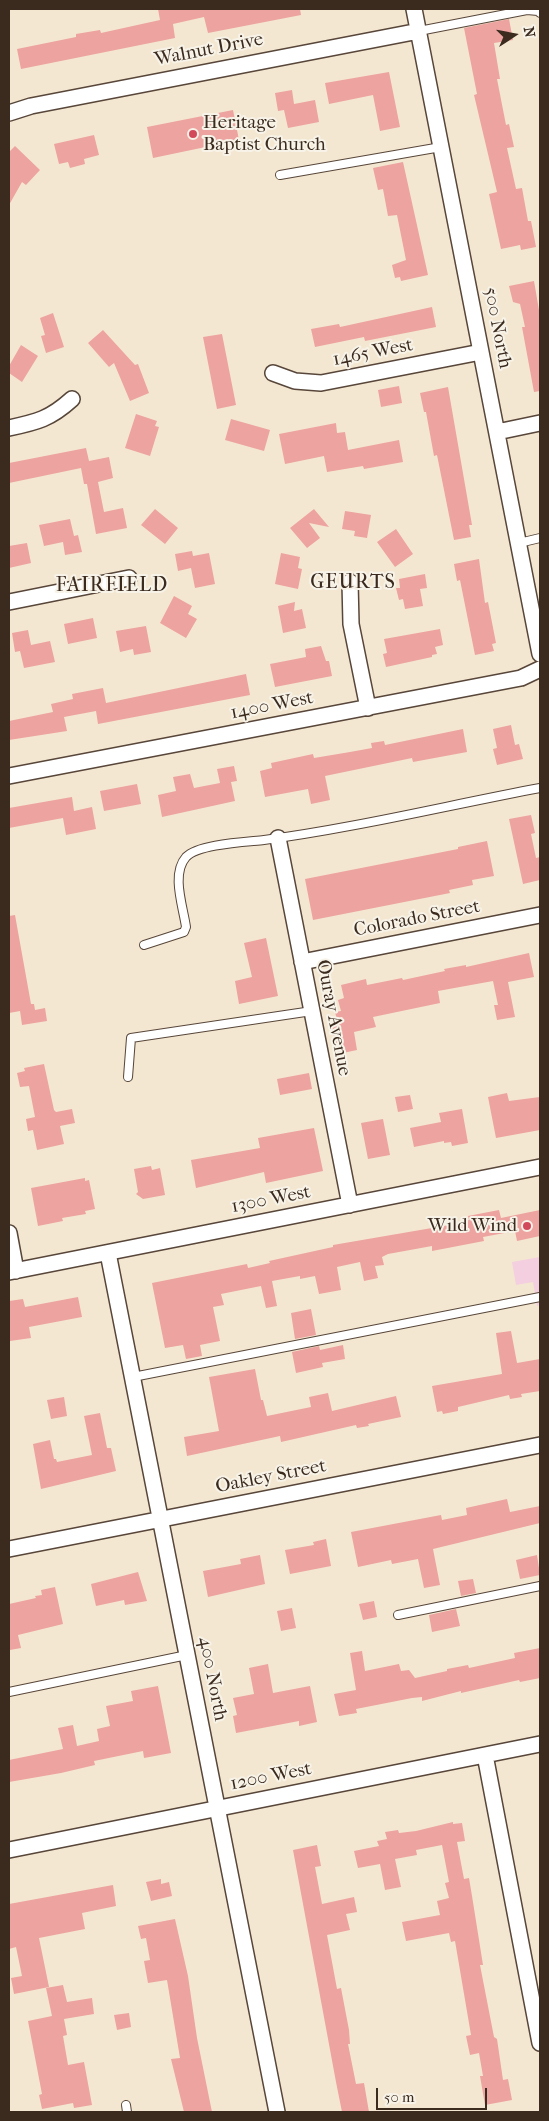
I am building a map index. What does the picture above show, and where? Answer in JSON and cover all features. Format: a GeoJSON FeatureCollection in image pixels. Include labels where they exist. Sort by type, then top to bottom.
{"type":"FeatureCollection","features":[{"type":"Feature","properties":{"kind":"street","name":"500 North"},"geometry":{"type":"LineString","coordinates":[[414,9],[540,654]]}},
{"type":"Feature","properties":{"kind":"street","name":"Walnut Drive"},"geometry":{"type":"LineString","coordinates":[[9,113],[31,106],[418,30]]}},
{"type":"Feature","properties":{"kind":"street","name":"1465 West"},"geometry":{"type":"LineString","coordinates":[[273,372],[295,381],[321,383],[481,352]]}},
{"type":"Feature","properties":{"kind":"street"},"geometry":{"type":"LineString","coordinates":[[9,428],[50,417],[72,399]]}},
{"type":"Feature","properties":{"kind":"street"},"geometry":{"type":"LineString","coordinates":[[497,432],[540,424]]}},
{"type":"Feature","properties":{"kind":"street"},"geometry":{"type":"LineString","coordinates":[[9,602],[129,578]]}},
{"type":"Feature","properties":{"kind":"street"},"geometry":{"type":"LineString","coordinates":[[350,582],[351,624],[368,708]]}},
{"type":"Feature","properties":{"kind":"street","name":"1400 West"},"geometry":{"type":"LineString","coordinates":[[9,776],[521,678],[540,669]]}},
{"type":"Feature","properties":{"kind":"street","name":"Ouray Avenue"},"geometry":{"type":"LineString","coordinates":[[278,838],[350,1205]]}},
{"type":"Feature","properties":{"kind":"street","name":"Colorado Street"},"geometry":{"type":"LineString","coordinates":[[302,962],[540,915]]}},
{"type":"Feature","properties":{"kind":"street","name":"1300 West"},"geometry":{"type":"LineString","coordinates":[[12,1272],[540,1168]]}},
{"type":"Feature","properties":{"kind":"street"},"geometry":{"type":"LineString","coordinates":[[9,1233],[12,1272]]}},
{"type":"Feature","properties":{"kind":"street","name":"400 North"},"geometry":{"type":"LineString","coordinates":[[108,1253],[277,2112]]}},
{"type":"Feature","properties":{"kind":"street","name":"Oakley Street"},"geometry":{"type":"LineString","coordinates":[[9,1549],[540,1445]]}},
{"type":"Feature","properties":{"kind":"street","name":"1200 West"},"geometry":{"type":"LineString","coordinates":[[9,1850],[540,1744]]}},
{"type":"Feature","properties":{"kind":"street"},"geometry":{"type":"LineString","coordinates":[[485,1755],[540,2043]]}},
{"type":"Feature","properties":{"kind":"lane"},"geometry":{"type":"LineString","coordinates":[[418,30],[527,10],[540,13]]}},
{"type":"Feature","properties":{"kind":"lane"},"geometry":{"type":"LineString","coordinates":[[280,175],[442,147]]}},
{"type":"Feature","properties":{"kind":"lane"},"geometry":{"type":"LineString","coordinates":[[519,543],[540,538]]}},
{"type":"Feature","properties":{"kind":"lane"},"geometry":{"type":"LineString","coordinates":[[144,945],[184,932],[186,927],[178,882],[182,862],[188,855],[208,848],[278,838],[540,788]]}},
{"type":"Feature","properties":{"kind":"lane"},"geometry":{"type":"LineString","coordinates":[[128,1077],[131,1038],[312,1011]]}},
{"type":"Feature","properties":{"kind":"lane"},"geometry":{"type":"LineString","coordinates":[[132,1377],[540,1297]]}},
{"type":"Feature","properties":{"kind":"lane"},"geometry":{"type":"LineString","coordinates":[[398,1615],[540,1586]]}},
{"type":"Feature","properties":{"kind":"lane"},"geometry":{"type":"LineString","coordinates":[[9,1692],[187,1656]]}},
{"type":"Feature","properties":{"kind":"shaded area"},"geometry":{"type":"Polygon","coordinates":[[[540,1257],[540,1305],[537,1306],[533,1282],[516,1285],[512,1262],[540,1257]]]}},
{"type":"Feature","properties":{"kind":"building"},"geometry":{"type":"Polygon","coordinates":[[[158,9],[300,9],[301,15],[208,33],[204,17],[173,24],[175,38],[21,69],[17,49],[76,37],[76,34],[100,30],[101,33],[160,20],[158,9]]]}},
{"type":"Feature","properties":{"kind":"building"},"geometry":{"type":"Polygon","coordinates":[[[509,19],[513,40],[494,43],[500,79],[497,79],[506,125],[509,124],[514,147],[507,148],[516,189],[522,188],[528,221],[531,221],[536,247],[521,250],[520,245],[501,249],[489,194],[497,192],[474,95],[477,94],[464,28],[509,19]]]}},
{"type":"Feature","properties":{"kind":"building"},"geometry":{"type":"Polygon","coordinates":[[[389,72],[400,127],[380,131],[373,95],[329,104],[325,83],[389,72]]]}},
{"type":"Feature","properties":{"kind":"building"},"geometry":{"type":"Polygon","coordinates":[[[292,90],[294,104],[315,100],[319,122],[288,128],[284,110],[278,111],[275,93],[292,90]]]}},
{"type":"Feature","properties":{"kind":"building","name":"Heritage Baptist Church"},"geometry":{"type":"Polygon","coordinates":[[[233,110],[239,140],[153,158],[147,127],[233,110]]]}},
{"type":"Feature","properties":{"kind":"building"},"geometry":{"type":"Polygon","coordinates":[[[94,135],[99,155],[84,159],[85,164],[70,168],[68,162],[59,164],[54,144],[94,135]]]}},
{"type":"Feature","properties":{"kind":"building"},"geometry":{"type":"Polygon","coordinates":[[[15,146],[40,170],[26,185],[22,182],[9,205],[9,152],[15,146]]]}},
{"type":"Feature","properties":{"kind":"building"},"geometry":{"type":"Polygon","coordinates":[[[403,162],[428,275],[401,281],[400,277],[395,278],[392,265],[406,260],[397,215],[388,216],[383,189],[378,190],[373,168],[403,162]]]}},
{"type":"Feature","properties":{"kind":"building"},"geometry":{"type":"Polygon","coordinates":[[[534,281],[540,316],[540,391],[534,392],[522,327],[525,327],[520,304],[513,302],[509,286],[534,281]]]}},
{"type":"Feature","properties":{"kind":"building"},"geometry":{"type":"Polygon","coordinates":[[[432,307],[436,327],[365,341],[364,337],[315,347],[311,329],[339,324],[340,327],[432,307]]]}},
{"type":"Feature","properties":{"kind":"building"},"geometry":{"type":"Polygon","coordinates":[[[53,313],[64,347],[46,353],[41,336],[45,335],[40,318],[53,313]]]}},
{"type":"Feature","properties":{"kind":"building"},"geometry":{"type":"Polygon","coordinates":[[[103,330],[135,365],[138,364],[149,393],[130,401],[114,363],[109,367],[88,343],[103,330]]]}},
{"type":"Feature","properties":{"kind":"building"},"geometry":{"type":"Polygon","coordinates":[[[222,334],[236,405],[217,409],[203,337],[222,334]]]}},
{"type":"Feature","properties":{"kind":"building"},"geometry":{"type":"Polygon","coordinates":[[[21,345],[38,356],[22,382],[9,373],[9,366],[21,345]]]}},
{"type":"Feature","properties":{"kind":"building"},"geometry":{"type":"Polygon","coordinates":[[[399,386],[402,403],[381,407],[378,390],[399,386]]]}},
{"type":"Feature","properties":{"kind":"building"},"geometry":{"type":"Polygon","coordinates":[[[448,387],[472,525],[469,525],[471,537],[454,540],[437,455],[434,456],[426,412],[424,412],[420,393],[448,387]]]}},
{"type":"Feature","properties":{"kind":"building"},"geometry":{"type":"Polygon","coordinates":[[[136,414],[157,421],[155,426],[159,427],[150,456],[125,448],[136,414]]]}},
{"type":"Feature","properties":{"kind":"building"},"geometry":{"type":"Polygon","coordinates":[[[231,419],[270,430],[264,451],[225,440],[231,419]]]}},
{"type":"Feature","properties":{"kind":"building"},"geometry":{"type":"Polygon","coordinates":[[[336,423],[337,433],[345,432],[348,450],[399,440],[403,462],[364,469],[363,466],[327,472],[324,456],[285,464],[279,434],[336,423]]]}},
{"type":"Feature","properties":{"kind":"building"},"geometry":{"type":"Polygon","coordinates":[[[86,448],[89,461],[109,457],[113,478],[98,482],[104,512],[123,508],[127,528],[96,534],[87,484],[84,484],[81,468],[9,483],[9,463],[86,448]]]}},
{"type":"Feature","properties":{"kind":"building"},"geometry":{"type":"Polygon","coordinates":[[[155,509],[178,528],[165,544],[141,525],[155,509]]]}},
{"type":"Feature","properties":{"kind":"building"},"geometry":{"type":"Polygon","coordinates":[[[314,509],[329,527],[309,523],[320,538],[307,548],[290,528],[314,509]]]}},
{"type":"Feature","properties":{"kind":"building"},"geometry":{"type":"Polygon","coordinates":[[[345,511],[371,515],[367,538],[354,536],[355,531],[342,529],[345,511]]]}},
{"type":"Feature","properties":{"kind":"building"},"geometry":{"type":"Polygon","coordinates":[[[70,519],[74,536],[78,535],[82,552],[65,555],[63,542],[44,546],[39,525],[70,519]]]}},
{"type":"Feature","properties":{"kind":"building"},"geometry":{"type":"Polygon","coordinates":[[[396,529],[413,554],[395,567],[377,542],[396,529]]]}},
{"type":"Feature","properties":{"kind":"building"},"geometry":{"type":"Polygon","coordinates":[[[27,543],[31,563],[9,568],[9,546],[27,543]]]}},
{"type":"Feature","properties":{"kind":"building"},"geometry":{"type":"Polygon","coordinates":[[[192,551],[193,556],[209,553],[215,584],[195,588],[191,568],[178,571],[175,554],[192,551]]]}},
{"type":"Feature","properties":{"kind":"building"},"geometry":{"type":"Polygon","coordinates":[[[281,553],[300,557],[298,568],[302,569],[298,589],[275,584],[281,553]]]}},
{"type":"Feature","properties":{"kind":"building"},"geometry":{"type":"Polygon","coordinates":[[[479,559],[485,603],[488,602],[496,643],[492,644],[494,651],[475,655],[460,580],[457,581],[454,564],[479,559]]]}},
{"type":"Feature","properties":{"kind":"building"},"geometry":{"type":"Polygon","coordinates":[[[425,574],[427,588],[420,589],[423,606],[405,609],[403,599],[399,600],[396,588],[400,588],[399,579],[425,574]]]}},
{"type":"Feature","properties":{"kind":"building"},"geometry":{"type":"Polygon","coordinates":[[[174,596],[192,606],[188,614],[197,619],[186,638],[160,623],[174,596]]]}},
{"type":"Feature","properties":{"kind":"building"},"geometry":{"type":"Polygon","coordinates":[[[295,602],[294,611],[302,609],[306,628],[283,633],[278,606],[295,602]]]}},
{"type":"Feature","properties":{"kind":"building"},"geometry":{"type":"Polygon","coordinates":[[[93,618],[97,638],[68,644],[64,624],[93,618]]]}},
{"type":"Feature","properties":{"kind":"building"},"geometry":{"type":"Polygon","coordinates":[[[146,626],[151,652],[134,655],[133,649],[120,652],[116,631],[146,626]]]}},
{"type":"Feature","properties":{"kind":"building"},"geometry":{"type":"Polygon","coordinates":[[[440,629],[443,645],[435,647],[437,654],[432,655],[432,657],[386,667],[383,654],[387,653],[384,639],[440,629]]]}},
{"type":"Feature","properties":{"kind":"building"},"geometry":{"type":"Polygon","coordinates":[[[28,630],[31,645],[50,641],[55,662],[24,668],[20,651],[15,652],[12,633],[28,630]]]}},
{"type":"Feature","properties":{"kind":"building"},"geometry":{"type":"Polygon","coordinates":[[[321,646],[326,661],[329,661],[332,676],[275,687],[270,664],[306,657],[305,649],[321,646]]]}},
{"type":"Feature","properties":{"kind":"building"},"geometry":{"type":"Polygon","coordinates":[[[246,674],[250,695],[98,724],[96,711],[64,717],[67,731],[9,740],[9,721],[53,712],[51,704],[73,699],[72,694],[103,688],[106,703],[246,674]]]}},
{"type":"Feature","properties":{"kind":"building"},"geometry":{"type":"Polygon","coordinates":[[[511,725],[515,745],[519,744],[523,759],[497,765],[493,749],[497,748],[493,729],[511,725]]]}},
{"type":"Feature","properties":{"kind":"building"},"geometry":{"type":"Polygon","coordinates":[[[463,729],[467,752],[413,762],[412,758],[325,776],[330,800],[311,804],[308,789],[265,797],[260,771],[272,768],[271,763],[313,754],[314,758],[350,752],[372,748],[371,743],[384,741],[385,745],[463,729]]]}},
{"type":"Feature","properties":{"kind":"building"},"geometry":{"type":"Polygon","coordinates":[[[234,766],[237,781],[231,782],[235,801],[162,817],[158,795],[176,791],[173,777],[190,774],[194,788],[220,783],[217,769],[234,766]]]}},
{"type":"Feature","properties":{"kind":"building"},"geometry":{"type":"Polygon","coordinates":[[[137,784],[141,804],[104,811],[100,791],[137,784]]]}},
{"type":"Feature","properties":{"kind":"building"},"geometry":{"type":"Polygon","coordinates":[[[72,797],[74,811],[92,807],[96,829],[66,835],[63,818],[9,828],[9,808],[72,797]]]}},
{"type":"Feature","properties":{"kind":"building"},"geometry":{"type":"Polygon","coordinates":[[[531,815],[535,833],[531,834],[536,858],[540,857],[540,880],[523,884],[509,819],[531,815]]]}},
{"type":"Feature","properties":{"kind":"building"},"geometry":{"type":"Polygon","coordinates":[[[487,841],[494,876],[472,880],[473,885],[449,890],[450,893],[313,920],[305,879],[458,849],[458,847],[487,841]]]}},
{"type":"Feature","properties":{"kind":"building"},"geometry":{"type":"Polygon","coordinates":[[[15,915],[31,1004],[34,1004],[35,1010],[45,1008],[47,1021],[22,1025],[20,1011],[9,1013],[9,916],[15,915]]]}},
{"type":"Feature","properties":{"kind":"building"},"geometry":{"type":"Polygon","coordinates":[[[266,938],[278,996],[239,1004],[235,981],[252,977],[244,943],[266,938]]]}},
{"type":"Feature","properties":{"kind":"building"},"geometry":{"type":"Polygon","coordinates":[[[529,953],[534,977],[508,982],[515,1017],[497,1020],[494,1005],[498,1005],[493,981],[438,991],[440,1003],[373,1017],[376,1027],[354,1032],[357,1050],[338,1054],[331,1025],[338,1024],[335,1012],[341,1011],[338,1000],[344,998],[341,985],[366,979],[367,985],[402,978],[403,980],[445,971],[444,969],[466,965],[466,967],[529,953]]]}},
{"type":"Feature","properties":{"kind":"building"},"geometry":{"type":"Polygon","coordinates":[[[44,1064],[54,1110],[56,1112],[72,1109],[75,1123],[60,1126],[64,1144],[37,1150],[33,1130],[28,1131],[26,1119],[35,1117],[29,1086],[20,1087],[17,1073],[25,1071],[24,1068],[44,1064]]]}},
{"type":"Feature","properties":{"kind":"building"},"geometry":{"type":"Polygon","coordinates":[[[309,1073],[312,1089],[280,1095],[277,1079],[309,1073]]]}},
{"type":"Feature","properties":{"kind":"building"},"geometry":{"type":"Polygon","coordinates":[[[507,1093],[509,1101],[540,1097],[540,1130],[496,1138],[488,1097],[507,1093]]]}},
{"type":"Feature","properties":{"kind":"building"},"geometry":{"type":"Polygon","coordinates":[[[410,1095],[413,1109],[398,1112],[395,1097],[410,1095]]]}},
{"type":"Feature","properties":{"kind":"building"},"geometry":{"type":"Polygon","coordinates":[[[462,1109],[468,1143],[452,1146],[451,1142],[444,1143],[444,1141],[414,1147],[410,1128],[441,1122],[439,1113],[462,1109]]]}},
{"type":"Feature","properties":{"kind":"building"},"geometry":{"type":"Polygon","coordinates":[[[383,1119],[390,1155],[368,1159],[361,1123],[383,1119]]]}},
{"type":"Feature","properties":{"kind":"building"},"geometry":{"type":"Polygon","coordinates":[[[314,1128],[323,1171],[266,1183],[264,1172],[196,1188],[191,1160],[260,1148],[258,1138],[314,1128]]]}},
{"type":"Feature","properties":{"kind":"building"},"geometry":{"type":"Polygon","coordinates":[[[151,1166],[152,1170],[160,1168],[165,1195],[143,1199],[136,1194],[138,1192],[134,1169],[151,1166]]]}},
{"type":"Feature","properties":{"kind":"building"},"geometry":{"type":"Polygon","coordinates":[[[85,1178],[85,1181],[89,1180],[95,1209],[85,1211],[86,1214],[62,1218],[63,1221],[38,1226],[31,1188],[85,1178]]]}},
{"type":"Feature","properties":{"kind":"building"},"geometry":{"type":"Polygon","coordinates":[[[499,1210],[501,1218],[540,1210],[540,1236],[517,1241],[515,1231],[483,1237],[484,1241],[432,1251],[432,1246],[388,1254],[382,1257],[384,1265],[375,1266],[378,1278],[364,1281],[360,1262],[337,1267],[341,1290],[319,1294],[315,1276],[300,1279],[300,1276],[272,1281],[277,1306],[266,1308],[261,1286],[221,1294],[224,1305],[213,1307],[220,1341],[200,1345],[202,1356],[186,1359],[183,1345],[165,1348],[152,1283],[247,1264],[248,1268],[270,1263],[269,1261],[333,1247],[333,1245],[461,1223],[469,1220],[468,1216],[499,1210]]]}},
{"type":"Feature","properties":{"kind":"building"},"geometry":{"type":"Polygon","coordinates":[[[78,1297],[82,1317],[29,1327],[31,1338],[10,1341],[9,1301],[23,1299],[25,1307],[78,1297]]]}},
{"type":"Feature","properties":{"kind":"building"},"geometry":{"type":"Polygon","coordinates":[[[311,1309],[316,1335],[295,1339],[291,1313],[311,1309]]]}},
{"type":"Feature","properties":{"kind":"building"},"geometry":{"type":"Polygon","coordinates":[[[511,1331],[517,1363],[540,1359],[540,1391],[521,1394],[522,1397],[510,1399],[509,1395],[458,1407],[458,1411],[443,1414],[442,1411],[437,1412],[432,1386],[502,1374],[496,1333],[511,1331]]]}},
{"type":"Feature","properties":{"kind":"building"},"geometry":{"type":"Polygon","coordinates":[[[343,1345],[345,1359],[322,1363],[323,1367],[296,1373],[292,1352],[319,1346],[320,1350],[343,1345]]]}},
{"type":"Feature","properties":{"kind":"building"},"geometry":{"type":"Polygon","coordinates":[[[255,1369],[261,1400],[263,1400],[267,1416],[311,1407],[309,1397],[328,1393],[332,1411],[396,1396],[401,1417],[368,1424],[369,1426],[357,1428],[356,1425],[281,1442],[280,1436],[187,1456],[184,1437],[219,1431],[209,1377],[255,1369]]]}},
{"type":"Feature","properties":{"kind":"building"},"geometry":{"type":"Polygon","coordinates":[[[64,1397],[67,1416],[51,1419],[47,1400],[64,1397]]]}},
{"type":"Feature","properties":{"kind":"building"},"geometry":{"type":"Polygon","coordinates":[[[100,1413],[107,1448],[111,1448],[116,1471],[41,1489],[33,1444],[50,1440],[54,1459],[57,1462],[92,1455],[84,1416],[100,1413]]]}},
{"type":"Feature","properties":{"kind":"building"},"geometry":{"type":"Polygon","coordinates":[[[507,1499],[510,1512],[540,1506],[540,1523],[433,1549],[440,1585],[424,1588],[418,1559],[392,1564],[391,1560],[358,1567],[351,1532],[441,1515],[442,1520],[467,1515],[466,1508],[507,1499]]]}},
{"type":"Feature","properties":{"kind":"building"},"geometry":{"type":"Polygon","coordinates":[[[326,1539],[331,1566],[290,1574],[285,1550],[314,1545],[313,1542],[326,1539]]]}},
{"type":"Feature","properties":{"kind":"building"},"geometry":{"type":"Polygon","coordinates":[[[260,1555],[265,1584],[208,1597],[203,1571],[241,1564],[240,1559],[260,1555]]]}},
{"type":"Feature","properties":{"kind":"building"},"geometry":{"type":"Polygon","coordinates":[[[537,1555],[540,1575],[520,1579],[516,1560],[537,1555]]]}},
{"type":"Feature","properties":{"kind":"building"},"geometry":{"type":"Polygon","coordinates":[[[138,1572],[147,1601],[125,1605],[124,1600],[96,1606],[91,1584],[138,1572]]]}},
{"type":"Feature","properties":{"kind":"building"},"geometry":{"type":"Polygon","coordinates":[[[473,1579],[476,1593],[461,1596],[458,1581],[473,1579]]]}},
{"type":"Feature","properties":{"kind":"building"},"geometry":{"type":"Polygon","coordinates":[[[55,1587],[63,1624],[18,1635],[21,1648],[10,1650],[9,1604],[36,1598],[35,1596],[42,1595],[41,1590],[55,1587]]]}},
{"type":"Feature","properties":{"kind":"building"},"geometry":{"type":"Polygon","coordinates":[[[374,1601],[377,1617],[363,1620],[359,1604],[374,1601]]]}},
{"type":"Feature","properties":{"kind":"building"},"geometry":{"type":"Polygon","coordinates":[[[292,1608],[296,1628],[281,1631],[277,1611],[292,1608]]]}},
{"type":"Feature","properties":{"kind":"building"},"geometry":{"type":"Polygon","coordinates":[[[456,1609],[460,1626],[432,1632],[429,1615],[456,1609]]]}},
{"type":"Feature","properties":{"kind":"building"},"geometry":{"type":"Polygon","coordinates":[[[540,1648],[540,1678],[520,1682],[519,1680],[461,1693],[461,1691],[422,1701],[422,1697],[412,1698],[356,1709],[357,1713],[339,1716],[334,1694],[356,1690],[350,1653],[362,1651],[365,1671],[399,1664],[401,1671],[409,1670],[415,1678],[447,1671],[447,1669],[468,1665],[469,1668],[515,1658],[514,1653],[540,1648]]]}},
{"type":"Feature","properties":{"kind":"building"},"geometry":{"type":"Polygon","coordinates":[[[268,1664],[273,1693],[310,1686],[317,1722],[299,1726],[299,1721],[236,1733],[233,1716],[237,1715],[233,1698],[254,1694],[249,1668],[268,1664]]]}},
{"type":"Feature","properties":{"kind":"building"},"geometry":{"type":"Polygon","coordinates":[[[158,1686],[171,1753],[144,1758],[143,1751],[94,1761],[95,1765],[61,1773],[9,1782],[9,1760],[63,1749],[58,1728],[73,1725],[77,1746],[99,1741],[97,1729],[110,1726],[106,1706],[133,1701],[131,1691],[158,1686]]]}},
{"type":"Feature","properties":{"kind":"building"},"geometry":{"type":"Polygon","coordinates":[[[453,1822],[453,1824],[462,1823],[465,1841],[457,1842],[464,1879],[469,1878],[483,1965],[480,1965],[494,2037],[497,2039],[503,2080],[508,2079],[512,2100],[485,2105],[480,2076],[483,2076],[479,2053],[470,2055],[466,2036],[471,2035],[455,1941],[451,1942],[449,1933],[406,1941],[402,1922],[440,1915],[437,1901],[449,1898],[445,1883],[449,1882],[442,1845],[416,1850],[417,1855],[395,1859],[401,1887],[385,1890],[380,1864],[358,1868],[354,1851],[379,1846],[377,1841],[387,1839],[385,1832],[398,1830],[399,1833],[416,1831],[453,1822]]]}},
{"type":"Feature","properties":{"kind":"building"},"geometry":{"type":"Polygon","coordinates":[[[317,1845],[321,1866],[315,1867],[322,1904],[354,1897],[357,1912],[346,1914],[350,1930],[327,1935],[337,1989],[341,1988],[349,2030],[350,2044],[348,2044],[356,2084],[364,2083],[369,2112],[342,2112],[336,2082],[293,1850],[317,1845]]]}},
{"type":"Feature","properties":{"kind":"building"},"geometry":{"type":"Polygon","coordinates":[[[161,1879],[161,1884],[169,1882],[172,1896],[151,1901],[146,1882],[161,1879]]]}},
{"type":"Feature","properties":{"kind":"building"},"geometry":{"type":"Polygon","coordinates":[[[113,1885],[116,1906],[82,1913],[85,1929],[39,1938],[49,1987],[14,1994],[11,1978],[22,1976],[16,1947],[9,1949],[9,1904],[113,1885]]]}},
{"type":"Feature","properties":{"kind":"building"},"geometry":{"type":"Polygon","coordinates":[[[175,1919],[188,1976],[197,2038],[212,2112],[184,2112],[171,2059],[180,2058],[167,1980],[148,1983],[144,1961],[150,1960],[146,1938],[141,1939],[138,1926],[175,1919]]]}},
{"type":"Feature","properties":{"kind":"building"},"geometry":{"type":"Polygon","coordinates":[[[63,1985],[67,2002],[92,1998],[94,2014],[64,2019],[67,2035],[63,2036],[68,2065],[84,2062],[92,2105],[74,2108],[73,2103],[42,2109],[39,2095],[42,2094],[28,2021],[52,2016],[46,1988],[63,1985]]]}},
{"type":"Feature","properties":{"kind":"building"},"geometry":{"type":"Polygon","coordinates":[[[129,2013],[131,2027],[117,2030],[114,2015],[129,2013]]]}},
{"type":"Feature","properties":{"kind":"place","name":"Heritage Baptist Church"},"geometry":{"type":"Point","coordinates":[193,134]}},
{"type":"Feature","properties":{"kind":"place","name":"Wild Wind"},"geometry":{"type":"Point","coordinates":[527,1226]}},
{"type":"Feature","properties":{"kind":"district","name":"GEURTS"},"geometry":{"type":"Point","coordinates":[353,583]}},
{"type":"Feature","properties":{"kind":"district","name":"FAIRFIELD"},"geometry":{"type":"Point","coordinates":[112,586]}}]}
